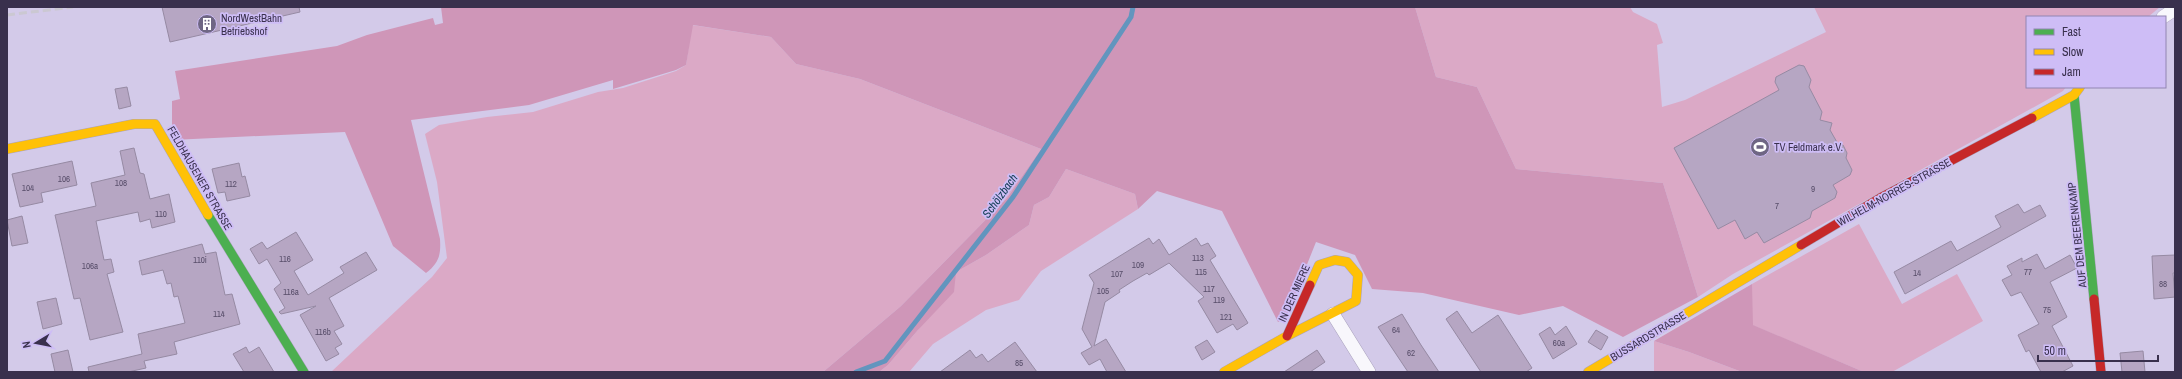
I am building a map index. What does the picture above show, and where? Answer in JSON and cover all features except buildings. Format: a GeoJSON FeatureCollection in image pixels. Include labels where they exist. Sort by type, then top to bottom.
{"type":"FeatureCollection","features":[{"type":"Feature","properties":{"kind":"street"},"geometry":{"type":"LineString","coordinates":[[2164,16],[2175,9]]}},
{"type":"Feature","properties":{"kind":"street","name":"WILHELM-NORRES-STRASSE"},"geometry":{"type":"LineString","coordinates":[[1708,300],[1880,198],[2074,95],[2079,88]]}},
{"type":"Feature","properties":{"kind":"street","name":"AUF DEM BEERENKAMP"},"geometry":{"type":"LineString","coordinates":[[2074,95],[2101,372]]}},
{"type":"Feature","properties":{"kind":"street","name":"FELDHAUSENER STRASSE"},"geometry":{"type":"LineString","coordinates":[[7,149],[134,124],[155,124],[217,230],[304,372]]}},
{"type":"Feature","properties":{"kind":"street","name":"IN DER MIERE"},"geometry":{"type":"LineString","coordinates":[[1224,372],[1287,336],[1356,301],[1358,275],[1348,262],[1336,260],[1319,265],[1287,336]]}},
{"type":"Feature","properties":{"kind":"street","name":"BUSSARDSTRASSE"},"geometry":{"type":"LineString","coordinates":[[1588,372],[1708,300]]}},
{"type":"Feature","properties":{"kind":"street"},"geometry":{"type":"LineString","coordinates":[[1333,314],[1369,372]]}},
{"type":"Feature","properties":{"kind":"shaded area"},"geometry":{"type":"Polygon","coordinates":[[[441,7],[1415,7],[1436,77],[1477,87],[1516,169],[1663,183],[1698,297],[1623,337],[1563,306],[1519,315],[1423,293],[1372,289],[1355,255],[1316,242],[1286,317],[1278,322],[1222,211],[1157,191],[1138,209],[1135,194],[1066,169],[1049,197],[1034,205],[1029,225],[986,255],[956,272],[954,292],[918,330],[888,365],[879,372],[823,372],[901,306],[1007,198],[1041,149],[860,79],[796,64],[771,37],[693,25],[686,65],[676,70],[613,89],[613,80],[529,105],[411,120],[440,239],[438,258],[434,266],[426,273],[393,246],[345,132],[172,140],[172,101],[180,99],[175,71],[337,46],[367,35],[433,18],[435,25],[443,23],[441,7]]]}},
{"type":"Feature","properties":{"kind":"shaded area"},"geometry":{"type":"Polygon","coordinates":[[[1415,7],[1630,7],[1633,12],[1657,24],[1663,43],[1657,45],[1662,107],[1685,100],[1826,32],[1814,7],[2160,7],[2149,16],[2026,16],[2026,88],[2065,88],[2063,91],[1733,274],[1698,297],[1663,183],[1516,169],[1477,87],[1436,77],[1415,7]]]}},
{"type":"Feature","properties":{"kind":"shaded area"},"geometry":{"type":"Polygon","coordinates":[[[692,25],[771,37],[796,64],[860,79],[1041,149],[1007,198],[901,306],[823,372],[331,372],[432,277],[447,258],[437,182],[425,134],[439,125],[487,117],[533,112],[598,92],[623,88],[676,71],[686,65],[692,25]]]}},
{"type":"Feature","properties":{"kind":"shaded area"},"geometry":{"type":"Polygon","coordinates":[[[1066,169],[1135,194],[1138,209],[1041,271],[1019,300],[986,310],[933,344],[909,372],[879,372],[888,365],[918,330],[956,272],[986,255],[1029,225],[1034,205],[1049,197],[1066,169]]]}},
{"type":"Feature","properties":{"kind":"shaded area"},"geometry":{"type":"Polygon","coordinates":[[[1859,224],[1902,304],[1957,274],[1983,321],[1892,372],[1864,372],[1752,325],[1752,284],[1859,224]]]}},
{"type":"Feature","properties":{"kind":"shaded area"},"geometry":{"type":"Polygon","coordinates":[[[1752,284],[1753,325],[1864,372],[1742,372],[1689,352],[1654,341],[1752,284]]]}},
{"type":"Feature","properties":{"kind":"shaded area"},"geometry":{"type":"Polygon","coordinates":[[[1654,341],[1689,352],[1742,372],[1654,372],[1654,341]]]}},
{"type":"Feature","properties":{"kind":"waterway","name":"Schölzbach"},"geometry":{"type":"LineString","coordinates":[[856,372],[885,361],[1013,197],[1131,17],[1133,7]]}},
{"type":"Feature","properties":{"kind":"railway"},"geometry":{"type":"LineString","coordinates":[[7,15],[73,7]]}},
{"type":"Feature","properties":{"kind":"traffic: fast"},"geometry":{"type":"LineString","coordinates":[[2074,95],[2094,299]]}},
{"type":"Feature","properties":{"kind":"traffic: fast"},"geometry":{"type":"LineString","coordinates":[[208,215],[304,372]]}},
{"type":"Feature","properties":{"kind":"traffic: slow"},"geometry":{"type":"LineString","coordinates":[[2032,118],[2074,95],[2079,88]]}},
{"type":"Feature","properties":{"kind":"traffic: slow"},"geometry":{"type":"LineString","coordinates":[[7,149],[134,124],[155,124],[208,215]]}},
{"type":"Feature","properties":{"kind":"traffic: slow"},"geometry":{"type":"LineString","coordinates":[[1588,372],[1801,245]]}},
{"type":"Feature","properties":{"kind":"traffic: slow"},"geometry":{"type":"LineString","coordinates":[[1224,372],[1287,336],[1356,301],[1358,275],[1347,262],[1335,260],[1319,265],[1310,285]]}},
{"type":"Feature","properties":{"kind":"traffic: jam"},"geometry":{"type":"LineString","coordinates":[[1801,245],[1880,198],[2032,118]]}},
{"type":"Feature","properties":{"kind":"traffic: jam"},"geometry":{"type":"LineString","coordinates":[[1287,336],[1310,285]]}},
{"type":"Feature","properties":{"kind":"traffic: jam"},"geometry":{"type":"LineString","coordinates":[[2094,299],[2101,372]]}},
{"type":"Feature","properties":{"kind":"place","name":"NordWestBahn Betriebshof"},"geometry":{"type":"Point","coordinates":[207,24]}},
{"type":"Feature","properties":{"kind":"place","name":"TV Feldmark e.V."},"geometry":{"type":"Point","coordinates":[1760,147]}}]}
